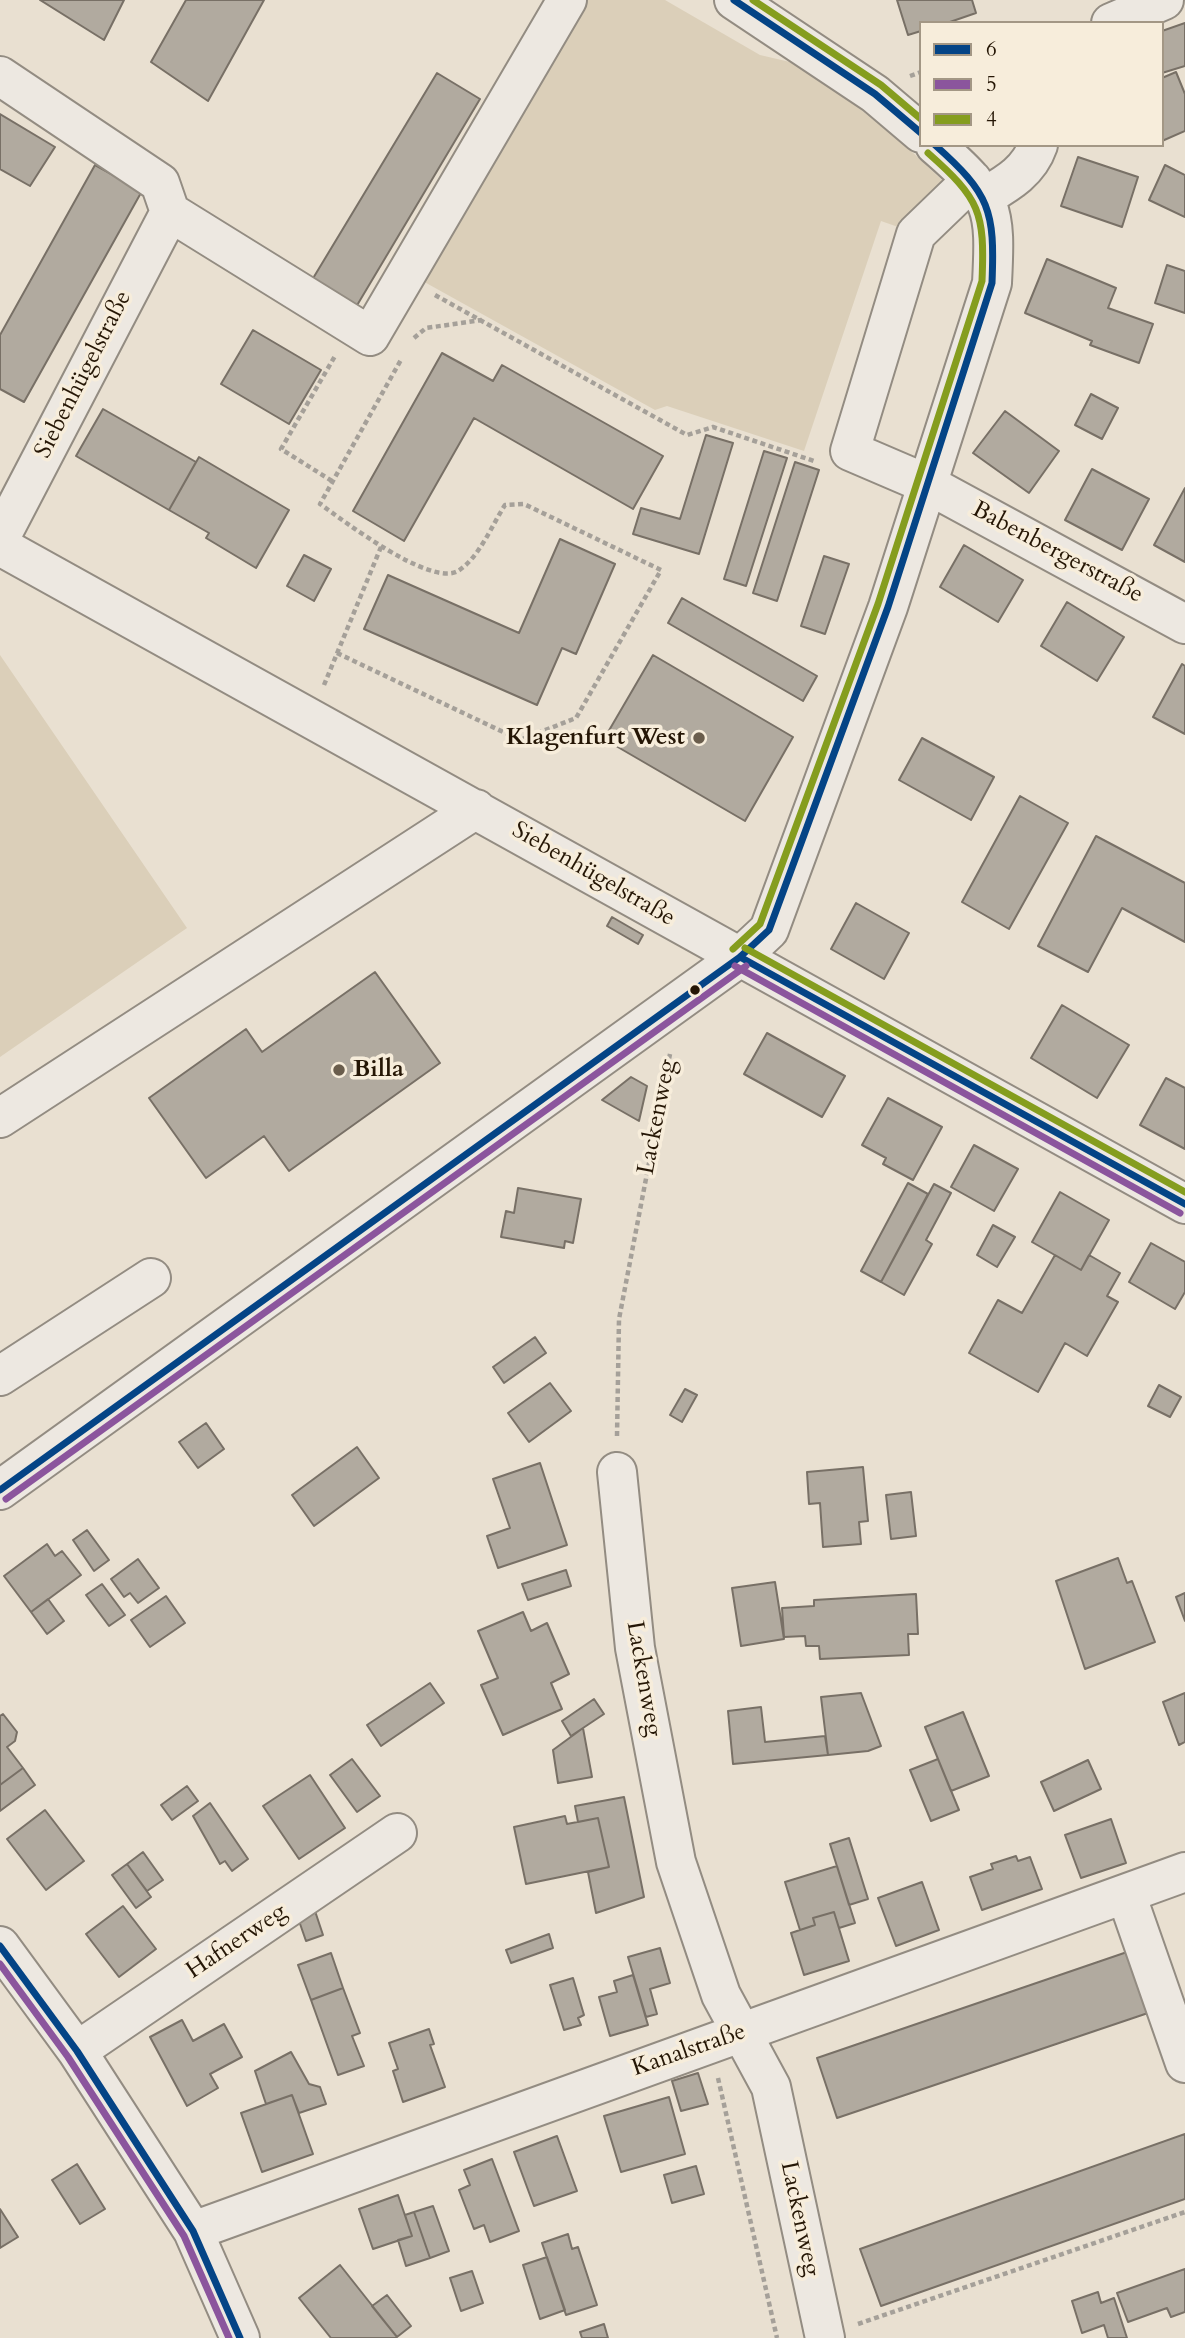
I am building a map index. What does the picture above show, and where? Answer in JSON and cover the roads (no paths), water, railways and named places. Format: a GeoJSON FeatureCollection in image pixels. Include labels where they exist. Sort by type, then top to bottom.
{"type":"FeatureCollection","features":[{"type":"Feature","properties":{"kind":"street"},"geometry":{"type":"LineString","coordinates":[[0,76],[160,183],[170,212],[362,331],[404,278],[567,0]]}},
{"type":"Feature","properties":{"kind":"street"},"geometry":{"type":"LineString","coordinates":[[734,0],[875,94],[919,131]]}},
{"type":"Feature","properties":{"kind":"street"},"geometry":{"type":"LineString","coordinates":[[1116,21],[1164,0]]}},
{"type":"Feature","properties":{"kind":"street"},"geometry":{"type":"LineString","coordinates":[[0,1490],[740,957],[769,930],[862,682],[992,283],[995,229],[979,188],[937,147]]}},
{"type":"Feature","properties":{"kind":"street"},"geometry":{"type":"LineString","coordinates":[[979,188],[1014,180],[1033,159],[1037,147]]}},
{"type":"Feature","properties":{"kind":"street","name":"Babenbergerstraße"},"geometry":{"type":"LineString","coordinates":[[979,188],[916,234],[850,452],[927,484],[1185,624]]}},
{"type":"Feature","properties":{"kind":"street","name":"Siebenhügelstraße"},"geometry":{"type":"LineString","coordinates":[[0,538],[170,212]]}},
{"type":"Feature","properties":{"kind":"street","name":"Siebenhügelstraße"},"geometry":{"type":"LineString","coordinates":[[0,546],[1185,1204]]}},
{"type":"Feature","properties":{"kind":"street"},"geometry":{"type":"LineString","coordinates":[[0,1118],[476,809]]}},
{"type":"Feature","properties":{"kind":"street"},"geometry":{"type":"LineString","coordinates":[[0,1376],[151,1278]]}},
{"type":"Feature","properties":{"kind":"street","name":"Lackenweg"},"geometry":{"type":"LineString","coordinates":[[617,1472],[635,1648],[676,1862],[721,1995],[727,2038],[771,2087],[825,2337]]}},
{"type":"Feature","properties":{"kind":"street","name":"Hafnerweg"},"geometry":{"type":"LineString","coordinates":[[78,2051],[397,1833]]}},
{"type":"Feature","properties":{"kind":"street","name":"Kanalstraße"},"geometry":{"type":"LineString","coordinates":[[193,2231],[1185,1872]]}},
{"type":"Feature","properties":{"kind":"street"},"geometry":{"type":"LineString","coordinates":[[1126,1894],[1185,2063]]}},
{"type":"Feature","properties":{"kind":"street"},"geometry":{"type":"LineString","coordinates":[[0,1945],[78,2051],[193,2231],[240,2338]]}},
{"type":"Feature","properties":{"kind":"place","name":"Klagenfurt West"},"geometry":{"type":"Point","coordinates":[699,738]}},
{"type":"Feature","properties":{"kind":"place","name":"Billa"},"geometry":{"type":"Point","coordinates":[339,1070]}}]}
